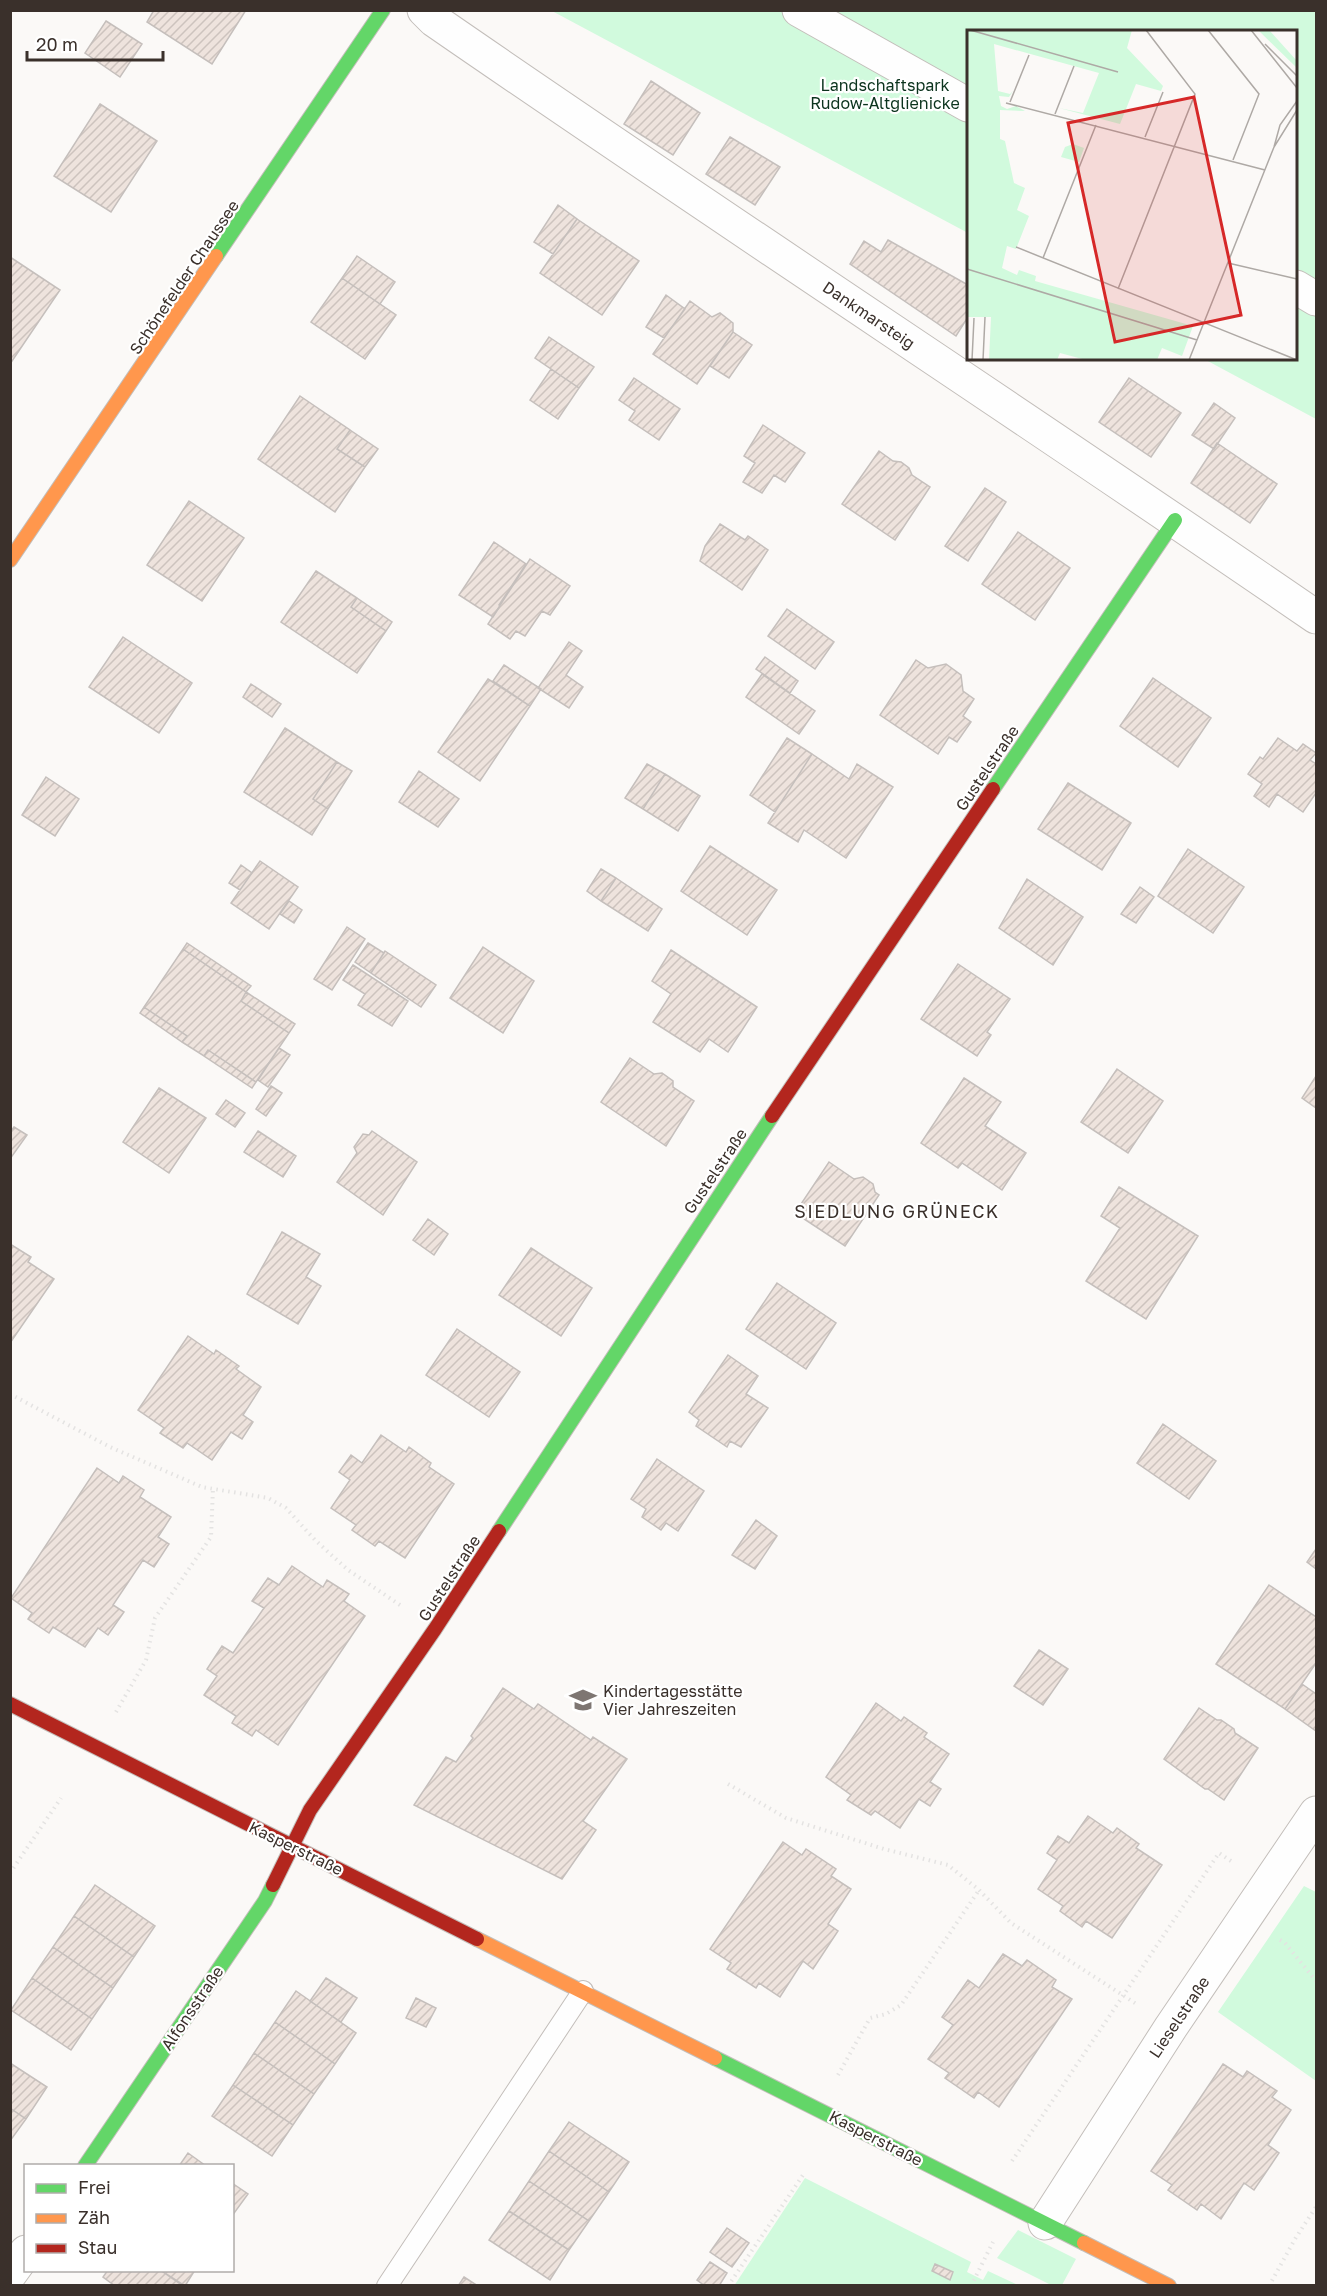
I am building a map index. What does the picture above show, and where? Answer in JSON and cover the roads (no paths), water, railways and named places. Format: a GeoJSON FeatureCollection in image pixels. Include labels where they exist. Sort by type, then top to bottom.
{"type":"FeatureCollection","features":[{"type":"Feature","properties":{"kind":"street","name":"Schönefelder Chaussee"},"geometry":{"type":"LineString","coordinates":[[13,552],[383,10]]}},
{"type":"Feature","properties":{"kind":"street","name":"Dankmarsteig"},"geometry":{"type":"LineString","coordinates":[[424,10],[441,25],[730,222],[1317,617]]}},
{"type":"Feature","properties":{"kind":"street"},"geometry":{"type":"LineString","coordinates":[[799,10],[967,104]]}},
{"type":"Feature","properties":{"kind":"street"},"geometry":{"type":"LineString","coordinates":[[1297,288],[1317,299]]}},
{"type":"Feature","properties":{"kind":"street","name":"Gustelstraße"},"geometry":{"type":"LineString","coordinates":[[293,1846],[310,1810],[435,1629],[718,1196],[1175,520]]}},
{"type":"Feature","properties":{"kind":"street","name":"Kasperstraße"},"geometry":{"type":"LineString","coordinates":[[10,1704],[1169,2286]]}},
{"type":"Feature","properties":{"kind":"street","name":"Lieselstraße"},"geometry":{"type":"LineString","coordinates":[[1045,2223],[1171,2027],[1317,1813]]}},
{"type":"Feature","properties":{"kind":"street","name":"Alfonsstraße"},"geometry":{"type":"LineString","coordinates":[[86,2164],[266,1901],[293,1846]]}},
{"type":"Feature","properties":{"kind":"street"},"geometry":{"type":"LineString","coordinates":[[10,2274],[24,2255]]}},
{"type":"Feature","properties":{"kind":"lane"},"geometry":{"type":"LineString","coordinates":[[387,2286],[583,1991]]}},
{"type":"Feature","properties":{"kind":"place","name":"Kindertagesstätte Vier Jahreszeiten"},"geometry":{"type":"Point","coordinates":[583,1700]}},
{"type":"Feature","properties":{"kind":"district","name":"SIEDLUNG GRÜNECK"},"geometry":{"type":"Point","coordinates":[897,1212]}},
{"type":"Feature","properties":{"kind":"park label","name":"Landschaftspark Rudow-Altglienicke"},"geometry":{"type":"Point","coordinates":[885,94]}}]}
